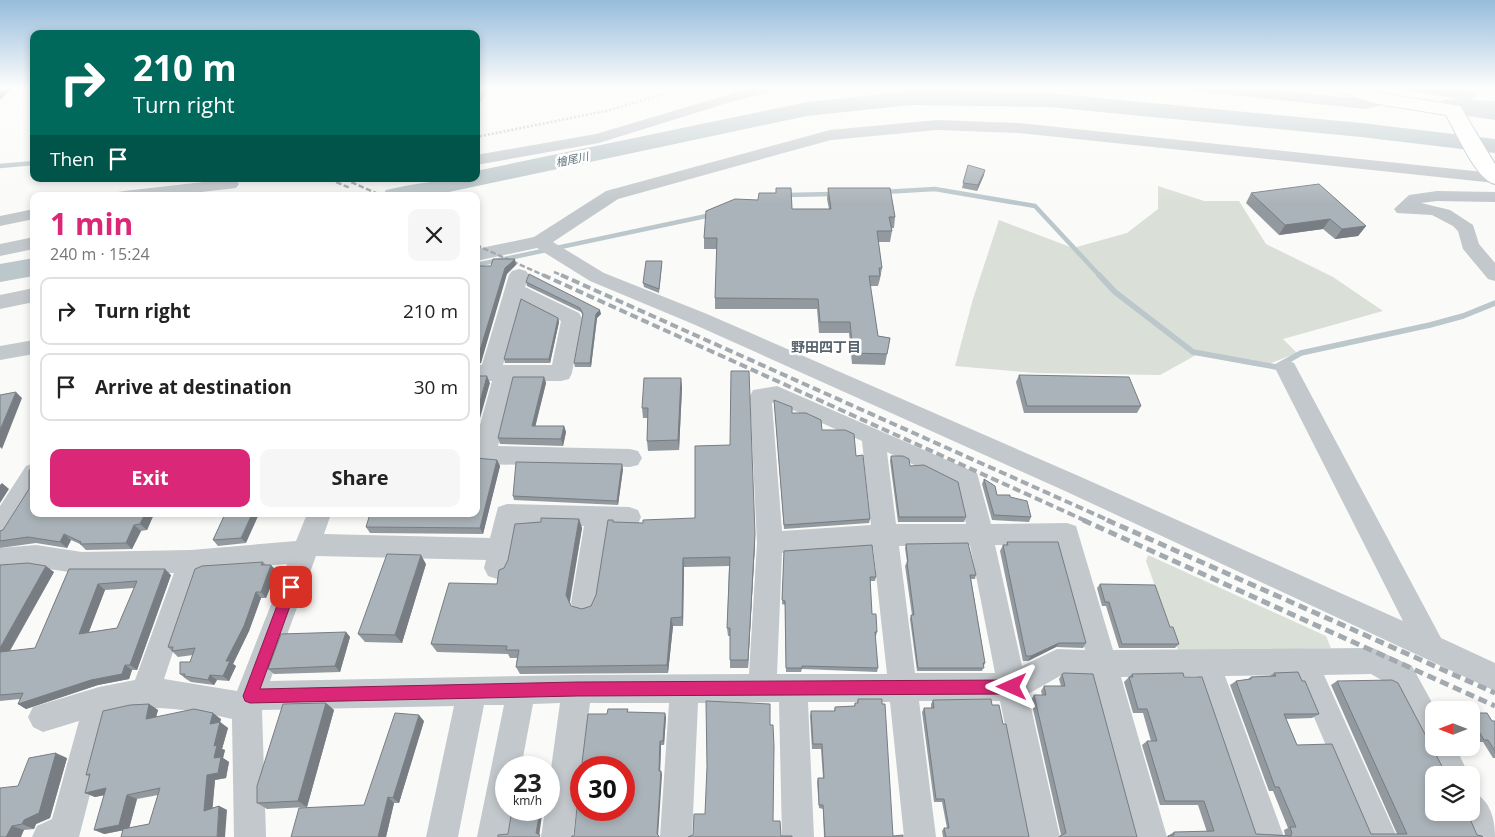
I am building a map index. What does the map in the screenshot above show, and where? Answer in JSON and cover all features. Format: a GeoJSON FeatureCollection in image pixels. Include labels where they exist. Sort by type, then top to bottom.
{"type":"FeatureCollection","features":[{"type":"Feature","properties":{"kind":"main road"},"geometry":{"type":"LineString","coordinates":[[1462,126],[1492,179]]}},
{"type":"Feature","properties":{"kind":"street"},"geometry":{"type":"LineString","coordinates":[[480,159],[599,138],[638,126]]}},
{"type":"Feature","properties":{"kind":"street"},"geometry":{"type":"LineString","coordinates":[[480,254],[540,242],[612,195],[830,135],[926,126]]}},
{"type":"Feature","properties":{"kind":"street"},"geometry":{"type":"LineString","coordinates":[[966,126],[1018,128],[1492,179]]}},
{"type":"Feature","properties":{"kind":"street"},"geometry":{"type":"LineString","coordinates":[[1492,179],[1437,196],[1415,200],[1403,209],[1426,208],[1453,217],[1467,229],[1470,245],[1495,275]]}},
{"type":"Feature","properties":{"kind":"street"},"geometry":{"type":"LineString","coordinates":[[156,192],[236,182]]}},
{"type":"Feature","properties":{"kind":"street"},"geometry":{"type":"LineString","coordinates":[[211,192],[236,182]]}},
{"type":"Feature","properties":{"kind":"street"},"geometry":{"type":"LineString","coordinates":[[0,221],[30,215]]}},
{"type":"Feature","properties":{"kind":"street"},"geometry":{"type":"LineString","coordinates":[[540,242],[597,277],[700,319],[1064,480],[1431,648],[1492,674]]}},
{"type":"Feature","properties":{"kind":"street"},"geometry":{"type":"LineString","coordinates":[[0,250],[30,244]]}},
{"type":"Feature","properties":{"kind":"street"},"geometry":{"type":"LineString","coordinates":[[490,373],[561,373],[572,318],[517,282],[490,373],[480,455],[589,465],[630,458]]}},
{"type":"Feature","properties":{"kind":"street"},"geometry":{"type":"LineString","coordinates":[[0,302],[30,296]]}},
{"type":"Feature","properties":{"kind":"street"},"geometry":{"type":"LineString","coordinates":[[0,353],[30,348]]}},
{"type":"Feature","properties":{"kind":"street"},"geometry":{"type":"LineString","coordinates":[[1286,368],[1431,648]]}},
{"type":"Feature","properties":{"kind":"street"},"geometry":{"type":"LineString","coordinates":[[762,689],[770,543],[761,396],[777,394],[968,480],[1044,837]]}},
{"type":"Feature","properties":{"kind":"street"},"geometry":{"type":"LineString","coordinates":[[873,436],[920,837]]}},
{"type":"Feature","properties":{"kind":"street"},"geometry":{"type":"LineString","coordinates":[[0,527],[30,479]]}},
{"type":"Feature","properties":{"kind":"street"},"geometry":{"type":"LineString","coordinates":[[0,559],[36,556],[82,562],[191,561],[306,548],[499,558],[507,514],[630,517]]}},
{"type":"Feature","properties":{"kind":"street"},"geometry":{"type":"LineString","coordinates":[[584,603],[598,516]]}},
{"type":"Feature","properties":{"kind":"street"},"geometry":{"type":"LineString","coordinates":[[250,837],[249,702],[318,517]]}},
{"type":"Feature","properties":{"kind":"street"},"geometry":{"type":"LineString","coordinates":[[770,543],[885,535],[1067,534],[1150,837]]}},
{"type":"Feature","properties":{"kind":"street"},"geometry":{"type":"LineString","coordinates":[[145,693],[191,561]]}},
{"type":"Feature","properties":{"kind":"street"},"geometry":{"type":"LineString","coordinates":[[43,717],[99,701],[145,693],[249,702],[521,690],[1012,687],[1057,662],[1102,664],[1373,661],[1402,676],[1425,719]]}},
{"type":"Feature","properties":{"kind":"street"},"geometry":{"type":"LineString","coordinates":[[1304,662],[1381,837]]}},
{"type":"Feature","properties":{"kind":"street"},"geometry":{"type":"LineString","coordinates":[[1206,663],[1268,837]]}},
{"type":"Feature","properties":{"kind":"street"},"geometry":{"type":"LineString","coordinates":[[557,837],[577,689]]}},
{"type":"Feature","properties":{"kind":"street"},"geometry":{"type":"LineString","coordinates":[[676,837],[684,689]]}},
{"type":"Feature","properties":{"kind":"street"},"geometry":{"type":"LineString","coordinates":[[793,689],[798,837]]}},
{"type":"Feature","properties":{"kind":"street"},"geometry":{"type":"LineString","coordinates":[[508,756],[521,690]]}},
{"type":"Feature","properties":{"kind":"street"},"geometry":{"type":"LineString","coordinates":[[442,837],[472,691]]}},
{"type":"Feature","properties":{"kind":"street"},"geometry":{"type":"LineString","coordinates":[[48,837],[65,831],[99,701]]}},
{"type":"Feature","properties":{"kind":"street"},"geometry":{"type":"LineString","coordinates":[[493,837],[496,821]]}},
{"type":"Feature","properties":{"kind":"street"},"geometry":{"type":"LineString","coordinates":[[1478,821],[1487,837]]}},
{"type":"Feature","properties":{"kind":"path"},"geometry":{"type":"LineString","coordinates":[[480,136],[531,126]]}},
{"type":"Feature","properties":{"kind":"shaded area"},"geometry":{"type":"Polygon","coordinates":[[[1158,186],[1204,201],[1239,201],[1266,244],[1333,277],[1383,311],[1283,339],[1297,353],[1261,367],[1196,355],[1160,375],[1035,373],[955,366],[973,299],[999,220],[1073,248],[1127,233],[1158,209],[1158,186]]]}},
{"type":"Feature","properties":{"kind":"shaded area"},"geometry":{"type":"Polygon","coordinates":[[[1148,555],[1326,636],[1331,648],[1179,653],[1146,561],[1148,555]]]}},
{"type":"Feature","properties":{"kind":"building"},"geometry":{"type":"Polygon","coordinates":[[[968,165],[985,170],[978,185],[963,183],[968,165]]]}},
{"type":"Feature","properties":{"kind":"building"},"geometry":{"type":"Polygon","coordinates":[[[1319,184],[1366,226],[1342,229],[1330,219],[1285,225],[1251,193],[1319,184]]]}},
{"type":"Feature","properties":{"kind":"building"},"geometry":{"type":"Polygon","coordinates":[[[776,188],[791,188],[792,209],[831,209],[828,188],[890,188],[895,217],[889,217],[892,231],[877,231],[882,268],[879,268],[880,276],[869,276],[878,336],[890,338],[887,354],[853,353],[850,322],[820,322],[818,299],[715,298],[717,238],[704,238],[706,211],[735,199],[758,200],[759,193],[776,193],[776,188]]]}},
{"type":"Feature","properties":{"kind":"building"},"geometry":{"type":"Polygon","coordinates":[[[493,259],[515,259],[505,268],[480,350],[480,266],[491,266],[493,259]]]}},
{"type":"Feature","properties":{"kind":"building"},"geometry":{"type":"Polygon","coordinates":[[[646,261],[662,261],[659,289],[643,283],[646,261]]]}},
{"type":"Feature","properties":{"kind":"building"},"geometry":{"type":"Polygon","coordinates":[[[529,274],[600,310],[596,314],[590,363],[574,363],[583,314],[580,308],[526,282],[529,274]]]}},
{"type":"Feature","properties":{"kind":"building"},"geometry":{"type":"Polygon","coordinates":[[[521,299],[558,318],[549,359],[504,359],[521,299]]]}},
{"type":"Feature","properties":{"kind":"building"},"geometry":{"type":"Polygon","coordinates":[[[731,371],[749,371],[755,534],[748,660],[730,660],[730,628],[727,628],[730,557],[683,558],[682,617],[671,618],[667,665],[516,667],[519,650],[506,650],[507,646],[431,644],[449,583],[497,584],[499,570],[504,568],[508,560],[515,524],[541,522],[541,518],[579,519],[566,595],[571,606],[582,609],[591,606],[596,595],[608,520],[613,520],[613,522],[643,523],[643,520],[695,518],[695,446],[730,445],[731,371]]]}},
{"type":"Feature","properties":{"kind":"building"},"geometry":{"type":"Polygon","coordinates":[[[1019,375],[1129,377],[1141,406],[1027,406],[1019,375]]]}},
{"type":"Feature","properties":{"kind":"building"},"geometry":{"type":"Polygon","coordinates":[[[480,376],[487,376],[480,401],[480,376]]]}},
{"type":"Feature","properties":{"kind":"building"},"geometry":{"type":"Polygon","coordinates":[[[513,377],[544,377],[532,426],[564,426],[561,439],[498,438],[513,377]]]}},
{"type":"Feature","properties":{"kind":"building"},"geometry":{"type":"Polygon","coordinates":[[[644,378],[681,378],[678,440],[647,441],[648,408],[642,408],[644,378]]]}},
{"type":"Feature","properties":{"kind":"building"},"geometry":{"type":"Polygon","coordinates":[[[16,392],[0,430],[0,395],[16,392]]]}},
{"type":"Feature","properties":{"kind":"building"},"geometry":{"type":"Polygon","coordinates":[[[774,400],[792,407],[792,413],[806,413],[821,420],[822,430],[845,430],[854,434],[856,456],[863,455],[870,519],[784,525],[774,400]]]}},
{"type":"Feature","properties":{"kind":"building"},"geometry":{"type":"Polygon","coordinates":[[[891,456],[903,456],[909,459],[910,466],[924,465],[958,482],[966,517],[899,517],[891,456]]]}},
{"type":"Feature","properties":{"kind":"building"},"geometry":{"type":"Polygon","coordinates":[[[480,458],[497,460],[480,528],[366,527],[369,517],[480,517],[480,458]]]}},
{"type":"Feature","properties":{"kind":"building"},"geometry":{"type":"Polygon","coordinates":[[[516,462],[622,464],[617,501],[513,496],[516,462]]]}},
{"type":"Feature","properties":{"kind":"building"},"geometry":{"type":"Polygon","coordinates":[[[30,469],[30,517],[144,517],[140,524],[134,525],[126,543],[80,544],[81,542],[64,534],[60,542],[28,537],[0,541],[0,531],[3,530],[29,489],[30,469]]]}},
{"type":"Feature","properties":{"kind":"building"},"geometry":{"type":"Polygon","coordinates":[[[984,479],[995,486],[997,495],[1010,495],[1010,497],[1027,501],[1031,517],[994,515],[984,479]]]}},
{"type":"Feature","properties":{"kind":"building"},"geometry":{"type":"Polygon","coordinates":[[[224,517],[251,517],[241,538],[213,540],[224,517]]]}},
{"type":"Feature","properties":{"kind":"building"},"geometry":{"type":"Polygon","coordinates":[[[1007,542],[1058,542],[1086,643],[1059,643],[1031,656],[1026,656],[1003,545],[1008,545],[1007,542]]]}},
{"type":"Feature","properties":{"kind":"building"},"geometry":{"type":"Polygon","coordinates":[[[968,543],[976,575],[970,575],[985,663],[983,663],[984,668],[918,668],[911,615],[914,615],[906,544],[968,543]]]}},
{"type":"Feature","properties":{"kind":"building"},"geometry":{"type":"Polygon","coordinates":[[[872,545],[876,577],[870,577],[872,614],[876,614],[877,632],[875,632],[878,668],[802,666],[802,668],[786,668],[785,601],[782,600],[784,551],[872,545]]]}},
{"type":"Feature","properties":{"kind":"building"},"geometry":{"type":"Polygon","coordinates":[[[387,554],[421,555],[395,635],[358,634],[387,554]]]}},
{"type":"Feature","properties":{"kind":"building"},"geometry":{"type":"Polygon","coordinates":[[[263,562],[261,565],[271,565],[261,592],[256,592],[244,626],[226,661],[230,661],[223,676],[210,675],[208,680],[180,674],[180,662],[190,662],[195,648],[172,651],[173,647],[168,647],[195,569],[202,566],[263,562]]]}},
{"type":"Feature","properties":{"kind":"building"},"geometry":{"type":"Polygon","coordinates":[[[28,563],[46,566],[0,648],[0,565],[28,563]]]}},
{"type":"Feature","properties":{"kind":"building"},"geometry":{"type":"Polygon","coordinates":[[[69,569],[165,569],[130,665],[125,665],[122,674],[91,680],[18,704],[23,693],[0,695],[0,652],[35,648],[69,569]],[[137,581],[98,584],[79,634],[117,628],[137,581]]]}},
{"type":"Feature","properties":{"kind":"building"},"geometry":{"type":"Polygon","coordinates":[[[1100,584],[1155,585],[1170,627],[1173,627],[1179,644],[1122,644],[1109,602],[1105,602],[1100,584]]]}},
{"type":"Feature","properties":{"kind":"building"},"geometry":{"type":"Polygon","coordinates":[[[346,632],[335,666],[268,669],[281,634],[346,632]]]}},
{"type":"Feature","properties":{"kind":"building"},"geometry":{"type":"Polygon","coordinates":[[[1298,672],[1302,681],[1305,681],[1319,714],[1284,714],[1297,745],[1332,744],[1371,834],[1407,834],[1337,681],[1392,680],[1398,683],[1425,734],[1425,756],[1437,756],[1442,766],[1425,766],[1425,821],[1471,821],[1477,835],[1483,837],[1169,837],[1174,835],[1174,832],[1214,831],[1204,801],[1165,801],[1147,741],[1157,741],[1147,709],[1138,709],[1129,677],[1133,677],[1132,674],[1183,673],[1184,677],[1202,677],[1256,834],[1291,836],[1290,827],[1296,827],[1279,787],[1275,787],[1236,681],[1251,679],[1251,677],[1276,676],[1274,673],[1298,672]]]}},
{"type":"Feature","properties":{"kind":"building"},"geometry":{"type":"Polygon","coordinates":[[[1062,674],[1093,674],[1137,837],[1060,837],[1066,833],[1034,695],[1046,695],[1044,686],[1065,686],[1062,674]]]}},
{"type":"Feature","properties":{"kind":"building"},"geometry":{"type":"Polygon","coordinates":[[[858,699],[882,699],[882,704],[885,704],[893,836],[903,835],[903,837],[825,837],[823,805],[819,805],[818,778],[824,778],[822,744],[813,744],[811,711],[835,711],[835,707],[855,706],[855,703],[858,703],[858,699]]]}},
{"type":"Feature","properties":{"kind":"building"},"geometry":{"type":"Polygon","coordinates":[[[991,699],[992,705],[999,705],[1003,724],[1006,724],[1029,837],[946,837],[944,828],[949,828],[944,799],[936,799],[924,708],[934,708],[933,700],[991,699]]]}},
{"type":"Feature","properties":{"kind":"building"},"geometry":{"type":"Polygon","coordinates":[[[706,701],[770,704],[770,725],[773,725],[774,746],[773,821],[780,821],[781,836],[792,837],[688,837],[693,835],[694,814],[705,814],[707,767],[706,701]]]}},
{"type":"Feature","properties":{"kind":"building"},"geometry":{"type":"Polygon","coordinates":[[[326,703],[298,801],[257,803],[257,786],[283,704],[326,703]]]}},
{"type":"Feature","properties":{"kind":"building"},"geometry":{"type":"Polygon","coordinates":[[[149,704],[146,719],[194,709],[213,713],[210,724],[220,722],[214,746],[217,745],[214,758],[221,757],[218,773],[207,775],[204,811],[219,806],[217,837],[121,837],[123,829],[149,824],[160,788],[127,795],[119,825],[94,830],[106,788],[85,793],[90,774],[86,775],[103,711],[130,705],[149,704]]]}},
{"type":"Feature","properties":{"kind":"building"},"geometry":{"type":"Polygon","coordinates":[[[608,709],[628,709],[627,712],[665,713],[663,741],[660,741],[659,771],[661,771],[657,834],[659,837],[571,837],[574,836],[576,821],[635,821],[635,756],[583,756],[588,714],[607,714],[608,709]]]}},
{"type":"Feature","properties":{"kind":"building"},"geometry":{"type":"Polygon","coordinates":[[[395,713],[419,715],[393,798],[388,797],[378,837],[291,837],[299,808],[364,805],[395,713]]]}},
{"type":"Feature","properties":{"kind":"building"},"geometry":{"type":"Polygon","coordinates":[[[1480,713],[1487,713],[1492,721],[1495,721],[1495,751],[1488,740],[1484,740],[1480,733],[1480,713]]]}},
{"type":"Feature","properties":{"kind":"building"},"geometry":{"type":"Polygon","coordinates":[[[56,753],[39,813],[24,820],[22,824],[12,826],[6,837],[0,837],[0,788],[18,786],[29,758],[56,753]]]}},
{"type":"Feature","properties":{"kind":"building"},"geometry":{"type":"Polygon","coordinates":[[[510,821],[538,821],[536,833],[540,835],[539,837],[498,837],[498,835],[508,834],[510,821]]]}},
{"type":"Feature","properties":{"kind":"waterway","name":"檜尾川"},"geometry":{"type":"LineString","coordinates":[[480,178],[726,126]]}},
{"type":"Feature","properties":{"kind":"waterway","name":"檜尾川"},"geometry":{"type":"LineString","coordinates":[[1320,126],[1495,146]]}},
{"type":"Feature","properties":{"kind":"waterway"},"geometry":{"type":"LineString","coordinates":[[0,166],[30,163]]}},
{"type":"Feature","properties":{"kind":"waterway","name":"檜尾川"},"geometry":{"type":"LineString","coordinates":[[414,192],[461,182]]}},
{"type":"Feature","properties":{"kind":"waterway"},"geometry":{"type":"LineString","coordinates":[[883,192],[935,189],[1035,206],[1100,276]]}},
{"type":"Feature","properties":{"kind":"waterway"},"geometry":{"type":"LineString","coordinates":[[785,195],[833,194]]}},
{"type":"Feature","properties":{"kind":"waterway"},"geometry":{"type":"LineString","coordinates":[[480,264],[711,215]]}},
{"type":"Feature","properties":{"kind":"waterway","name":"檜尾川"},"geometry":{"type":"LineString","coordinates":[[0,273],[30,268]]}},
{"type":"Feature","properties":{"kind":"waterway"},"geometry":{"type":"LineString","coordinates":[[1099,275],[1115,292],[1193,352],[1276,367],[1301,353],[1430,325],[1463,316],[1495,303]]}},
{"type":"Feature","properties":{"kind":"railway"},"geometry":{"type":"LineString","coordinates":[[336,182],[350,188]]}},
{"type":"Feature","properties":{"kind":"railway"},"geometry":{"type":"LineString","coordinates":[[351,182],[374,192]]}},
{"type":"Feature","properties":{"kind":"railway"},"geometry":{"type":"LineString","coordinates":[[480,247],[545,276]]}},
{"type":"Feature","properties":{"kind":"railway"},"geometry":{"type":"LineString","coordinates":[[554,272],[564,276]]}},
{"type":"Feature","properties":{"kind":"railway"},"geometry":{"type":"LineString","coordinates":[[543,275],[1086,521]]}},
{"type":"Feature","properties":{"kind":"railway"},"geometry":{"type":"LineString","coordinates":[[561,275],[1110,521]]}},
{"type":"Feature","properties":{"kind":"railway"},"geometry":{"type":"LineString","coordinates":[[1083,520],[1495,706]]}},
{"type":"Feature","properties":{"kind":"railway"},"geometry":{"type":"LineString","coordinates":[[1107,520],[1495,693]]}},
{"type":"Feature","properties":{"kind":"district","name":"野田四丁目"},"geometry":{"type":"Point","coordinates":[826,346]}},
{"type":"Feature","properties":{"kind":"route"},"geometry":{"type":"LineString","coordinates":[[291,587],[250,696],[577,689],[1012,687]]}}]}
